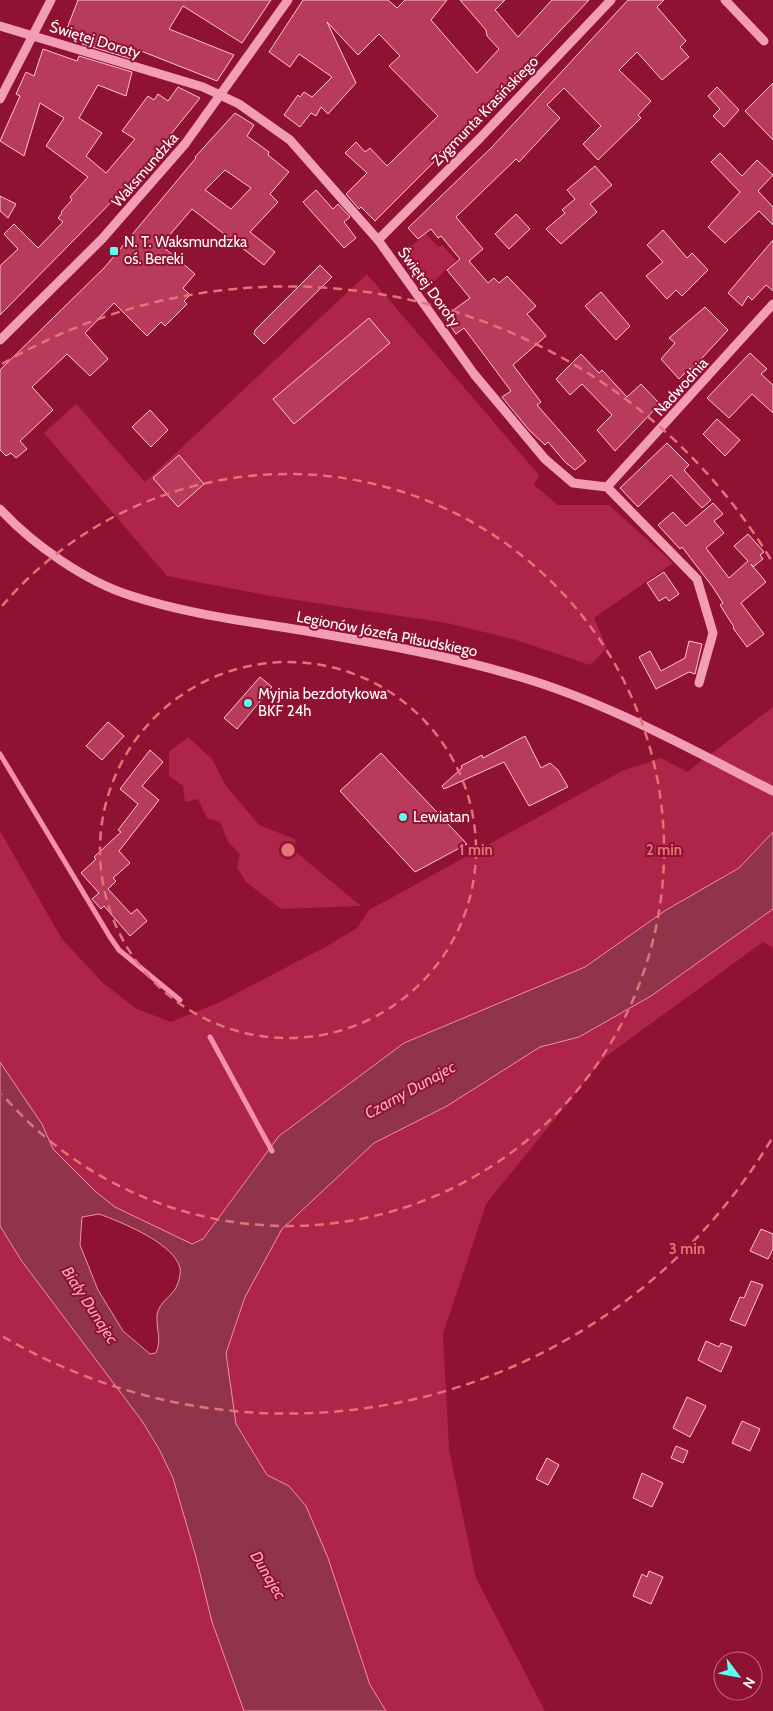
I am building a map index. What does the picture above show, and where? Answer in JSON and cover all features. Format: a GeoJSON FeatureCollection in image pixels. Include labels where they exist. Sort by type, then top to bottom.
{"type":"FeatureCollection","features":[{"type":"Feature","properties":{"kind":"street"},"geometry":{"type":"LineString","coordinates":[[0,99],[50,0]]}},
{"type":"Feature","properties":{"kind":"street","name":"Waksmundzka"},"geometry":{"type":"LineString","coordinates":[[0,340],[108,233],[185,144],[288,0]]}},
{"type":"Feature","properties":{"kind":"street","name":"Zygmunta Krasińskiego"},"geometry":{"type":"LineString","coordinates":[[378,240],[480,138],[611,0]]}},
{"type":"Feature","properties":{"kind":"street"},"geometry":{"type":"LineString","coordinates":[[725,0],[764,41]]}},
{"type":"Feature","properties":{"kind":"street","name":"Świętej Doroty"},"geometry":{"type":"LineString","coordinates":[[0,26],[203,87],[239,104],[290,140],[378,240],[474,374],[545,458],[573,482],[607,488]]}},
{"type":"Feature","properties":{"kind":"street","name":"Nadwodnia"},"geometry":{"type":"LineString","coordinates":[[607,488],[773,304]]}},
{"type":"Feature","properties":{"kind":"street"},"geometry":{"type":"LineString","coordinates":[[607,488],[696,579],[713,633],[699,683]]}},
{"type":"Feature","properties":{"kind":"street","name":"Legionów Józefa Piłsudskiego"},"geometry":{"type":"LineString","coordinates":[[0,509],[24,532],[56,556],[90,577],[130,596],[184,610],[412,650],[483,666],[576,696],[773,790]]}},
{"type":"Feature","properties":{"kind":"shaded area"},"geometry":{"type":"Polygon","coordinates":[[[426,234],[438,247],[442,245],[456,260],[427,288],[400,255],[426,234]]]}},
{"type":"Feature","properties":{"kind":"shaded area"},"geometry":{"type":"Polygon","coordinates":[[[367,274],[539,475],[534,485],[558,505],[609,505],[673,563],[594,618],[607,648],[590,665],[513,639],[446,623],[270,596],[167,576],[44,433],[76,404],[145,482],[367,274]]]}},
{"type":"Feature","properties":{"kind":"shaded area"},"geometry":{"type":"Polygon","coordinates":[[[773,707],[773,832],[739,868],[666,910],[585,967],[404,1043],[279,1136],[203,1239],[191,1244],[115,1207],[96,1192],[53,1149],[42,1124],[0,1062],[0,831],[62,939],[103,983],[137,1009],[171,1022],[220,1002],[327,946],[357,928],[369,910],[622,771],[661,758],[687,772],[773,707]]]}},
{"type":"Feature","properties":{"kind":"shaded area"},"geometry":{"type":"Polygon","coordinates":[[[188,737],[212,759],[226,786],[259,825],[295,839],[297,853],[361,906],[281,909],[246,882],[237,867],[240,854],[228,842],[220,822],[207,818],[198,799],[185,802],[183,786],[169,776],[169,752],[188,737]]]}},
{"type":"Feature","properties":{"kind":"shaded area"},"geometry":{"type":"Polygon","coordinates":[[[773,909],[773,948],[763,942],[605,1057],[486,1204],[443,1334],[449,1450],[476,1578],[545,1711],[386,1711],[370,1685],[328,1558],[289,1486],[267,1475],[236,1424],[226,1353],[245,1297],[282,1229],[374,1143],[447,1106],[540,1047],[579,1037],[651,996],[773,909]]]}},
{"type":"Feature","properties":{"kind":"shaded area"},"geometry":{"type":"Polygon","coordinates":[[[0,1226],[21,1260],[142,1421],[159,1450],[173,1478],[196,1557],[212,1622],[244,1711],[0,1711],[0,1226]]]}},
{"type":"Feature","properties":{"kind":"water"},"geometry":{"type":"Polygon","coordinates":[[[773,832],[773,909],[651,996],[579,1037],[540,1047],[447,1106],[374,1143],[282,1229],[245,1297],[226,1353],[236,1424],[267,1475],[289,1486],[306,1506],[328,1558],[370,1685],[386,1711],[244,1711],[212,1622],[196,1557],[173,1478],[159,1449],[142,1421],[21,1260],[0,1226],[0,1062],[42,1124],[53,1149],[96,1192],[115,1207],[192,1244],[203,1239],[279,1136],[404,1043],[585,967],[666,910],[739,868],[773,832]],[[99,1214],[82,1217],[80,1245],[98,1290],[123,1331],[150,1354],[156,1353],[159,1344],[158,1310],[176,1288],[180,1268],[176,1259],[158,1242],[133,1228],[99,1214]]]}},
{"type":"Feature","properties":{"kind":"building"},"geometry":{"type":"Polygon","coordinates":[[[78,0],[271,0],[242,43],[183,6],[169,29],[234,55],[217,81],[141,51],[140,54],[137,53],[135,60],[82,44],[84,38],[66,31],[78,0]]]}},
{"type":"Feature","properties":{"kind":"building"},"geometry":{"type":"Polygon","coordinates":[[[303,0],[388,0],[397,8],[405,0],[447,0],[431,20],[477,73],[499,49],[487,36],[486,30],[460,0],[505,0],[495,10],[518,37],[552,0],[589,0],[483,113],[452,144],[450,142],[432,160],[434,162],[375,221],[361,207],[359,209],[346,194],[367,173],[345,153],[356,142],[365,152],[370,148],[387,166],[438,116],[389,66],[400,56],[379,34],[358,55],[327,22],[356,83],[328,114],[321,107],[316,116],[311,113],[300,127],[284,115],[298,95],[300,97],[304,92],[312,97],[332,77],[299,54],[290,67],[269,52],[303,0]]]}},
{"type":"Feature","properties":{"kind":"building"},"geometry":{"type":"Polygon","coordinates":[[[628,0],[664,0],[657,7],[686,41],[680,47],[689,57],[662,80],[637,52],[619,70],[651,101],[638,115],[641,118],[598,160],[583,144],[601,126],[564,88],[547,105],[560,118],[519,162],[516,159],[456,217],[483,249],[469,261],[488,283],[494,278],[499,283],[507,276],[536,306],[527,314],[546,336],[513,365],[541,402],[537,405],[586,461],[575,470],[565,462],[548,442],[545,445],[529,430],[502,397],[511,391],[464,328],[456,334],[444,317],[470,298],[447,270],[460,259],[441,236],[438,238],[431,229],[418,239],[408,228],[492,147],[628,0]]]}},
{"type":"Feature","properties":{"kind":"building"},"geometry":{"type":"Polygon","coordinates":[[[43,49],[77,61],[79,56],[132,72],[126,96],[98,85],[79,118],[102,133],[86,156],[106,173],[135,139],[122,131],[148,96],[154,100],[158,94],[168,101],[178,87],[200,98],[137,176],[0,315],[0,266],[18,249],[4,234],[14,224],[38,248],[63,222],[58,218],[61,212],[72,200],[70,197],[88,177],[46,146],[64,118],[40,103],[24,156],[0,141],[20,96],[16,94],[26,72],[34,76],[43,49]]]}},
{"type":"Feature","properties":{"kind":"building"},"geometry":{"type":"Polygon","coordinates":[[[773,83],[773,140],[745,111],[773,83]]]}},
{"type":"Feature","properties":{"kind":"building"},"geometry":{"type":"Polygon","coordinates":[[[717,87],[739,110],[724,127],[713,116],[720,109],[708,96],[717,87]]]}},
{"type":"Feature","properties":{"kind":"building"},"geometry":{"type":"Polygon","coordinates":[[[235,113],[254,125],[247,136],[269,152],[268,155],[289,172],[270,194],[278,202],[250,232],[275,252],[264,265],[192,209],[161,245],[195,274],[183,288],[190,295],[184,301],[187,304],[165,326],[161,322],[147,336],[114,303],[85,333],[108,359],[90,376],[67,354],[32,387],[53,410],[20,441],[27,449],[16,458],[11,453],[6,456],[0,450],[0,370],[105,267],[195,157],[235,113]],[[225,170],[205,190],[231,209],[251,188],[225,170]]]}},
{"type":"Feature","properties":{"kind":"building"},"geometry":{"type":"Polygon","coordinates":[[[720,153],[742,176],[757,160],[773,175],[758,191],[773,207],[773,225],[759,211],[725,243],[708,227],[740,192],[711,162],[720,153]]]}},
{"type":"Feature","properties":{"kind":"building"},"geometry":{"type":"Polygon","coordinates":[[[595,166],[612,185],[590,204],[597,212],[561,244],[546,229],[565,213],[562,210],[575,199],[567,190],[595,166]]]}},
{"type":"Feature","properties":{"kind":"building"},"geometry":{"type":"Polygon","coordinates":[[[316,190],[333,209],[338,204],[350,217],[344,222],[356,238],[344,248],[303,202],[316,190]]]}},
{"type":"Feature","properties":{"kind":"building"},"geometry":{"type":"Polygon","coordinates":[[[0,196],[16,204],[8,218],[0,211],[0,196]]]}},
{"type":"Feature","properties":{"kind":"building"},"geometry":{"type":"Polygon","coordinates":[[[516,214],[530,229],[509,249],[495,234],[516,214]]]}},
{"type":"Feature","properties":{"kind":"building"},"geometry":{"type":"Polygon","coordinates":[[[663,230],[687,258],[692,253],[708,270],[682,296],[676,290],[667,299],[646,276],[663,262],[647,245],[663,230]]]}},
{"type":"Feature","properties":{"kind":"building"},"geometry":{"type":"Polygon","coordinates":[[[773,240],[773,291],[766,285],[752,300],[748,296],[742,306],[728,293],[773,240]]]}},
{"type":"Feature","properties":{"kind":"building"},"geometry":{"type":"Polygon","coordinates":[[[320,265],[332,277],[264,344],[254,334],[255,330],[320,265]]]}},
{"type":"Feature","properties":{"kind":"building"},"geometry":{"type":"Polygon","coordinates":[[[601,292],[630,326],[616,340],[585,306],[601,292]]]}},
{"type":"Feature","properties":{"kind":"building"},"geometry":{"type":"Polygon","coordinates":[[[705,307],[728,330],[691,370],[690,368],[679,379],[661,359],[675,343],[669,338],[705,307]]]}},
{"type":"Feature","properties":{"kind":"building"},"geometry":{"type":"Polygon","coordinates":[[[369,318],[390,343],[294,424],[273,399],[369,318]]]}},
{"type":"Feature","properties":{"kind":"building"},"geometry":{"type":"Polygon","coordinates":[[[750,353],[767,369],[761,374],[773,385],[773,413],[752,394],[729,418],[707,398],[750,353]]]}},
{"type":"Feature","properties":{"kind":"building"},"geometry":{"type":"Polygon","coordinates":[[[581,354],[599,373],[602,370],[627,397],[641,384],[660,404],[615,451],[597,430],[612,415],[582,384],[570,395],[556,379],[581,354]]]}},
{"type":"Feature","properties":{"kind":"building"},"geometry":{"type":"Polygon","coordinates":[[[150,410],[168,430],[151,447],[132,427],[150,410]]]}},
{"type":"Feature","properties":{"kind":"building"},"geometry":{"type":"Polygon","coordinates":[[[717,419],[740,440],[725,456],[703,434],[717,419]]]}},
{"type":"Feature","properties":{"kind":"building"},"geometry":{"type":"Polygon","coordinates":[[[667,443],[689,465],[684,470],[711,500],[702,508],[671,475],[638,507],[620,488],[667,443]]]}},
{"type":"Feature","properties":{"kind":"building"},"geometry":{"type":"Polygon","coordinates":[[[179,455],[204,484],[178,507],[153,478],[179,455]]]}},
{"type":"Feature","properties":{"kind":"building"},"geometry":{"type":"Polygon","coordinates":[[[713,503],[723,514],[714,521],[724,533],[706,548],[729,578],[748,561],[734,546],[748,534],[764,552],[760,555],[763,559],[753,567],[766,582],[741,603],[764,634],[747,647],[733,628],[720,605],[723,603],[712,586],[682,547],[680,549],[658,525],[673,512],[686,526],[713,503]]]}},
{"type":"Feature","properties":{"kind":"building"},"geometry":{"type":"Polygon","coordinates":[[[664,572],[679,594],[669,601],[666,597],[659,601],[647,583],[664,572]]]}},
{"type":"Feature","properties":{"kind":"building"},"geometry":{"type":"Polygon","coordinates":[[[689,641],[702,644],[695,674],[689,672],[656,689],[639,657],[650,651],[661,671],[685,658],[689,641]]]}},
{"type":"Feature","properties":{"kind":"building","name":"Myjnia bezdotykowa BKF 24h"},"geometry":{"type":"Polygon","coordinates":[[[260,677],[272,687],[237,729],[224,718],[260,677]]]}},
{"type":"Feature","properties":{"kind":"building"},"geometry":{"type":"Polygon","coordinates":[[[108,722],[124,736],[102,760],[86,746],[108,722]]]}},
{"type":"Feature","properties":{"kind":"building"},"geometry":{"type":"Polygon","coordinates":[[[525,736],[541,768],[550,763],[558,770],[568,787],[529,806],[504,762],[444,789],[442,786],[462,768],[461,766],[482,755],[483,758],[525,736]]]}},
{"type":"Feature","properties":{"kind":"building"},"geometry":{"type":"Polygon","coordinates":[[[150,750],[163,762],[142,786],[159,800],[119,851],[130,863],[113,878],[116,881],[108,889],[131,914],[137,909],[147,921],[130,936],[104,906],[101,909],[92,899],[99,893],[81,873],[96,859],[94,857],[121,832],[118,830],[138,804],[120,789],[150,750]]]}},
{"type":"Feature","properties":{"kind":"building","name":"Lewiatan"},"geometry":{"type":"Polygon","coordinates":[[[381,753],[467,844],[415,872],[340,791],[381,753]]]}},
{"type":"Feature","properties":{"kind":"building"},"geometry":{"type":"Polygon","coordinates":[[[761,1229],[773,1234],[773,1249],[768,1259],[750,1251],[761,1229]]]}},
{"type":"Feature","properties":{"kind":"building"},"geometry":{"type":"Polygon","coordinates":[[[751,1281],[763,1285],[745,1326],[730,1320],[740,1297],[744,1298],[751,1281]]]}},
{"type":"Feature","properties":{"kind":"building"},"geometry":{"type":"Polygon","coordinates":[[[706,1341],[719,1347],[721,1343],[732,1347],[721,1372],[698,1360],[706,1341]]]}},
{"type":"Feature","properties":{"kind":"building"},"geometry":{"type":"Polygon","coordinates":[[[687,1397],[706,1406],[690,1437],[673,1428],[687,1397]]]}},
{"type":"Feature","properties":{"kind":"building"},"geometry":{"type":"Polygon","coordinates":[[[742,1421],[760,1429],[750,1451],[732,1443],[742,1421]]]}},
{"type":"Feature","properties":{"kind":"building"},"geometry":{"type":"Polygon","coordinates":[[[676,1446],[688,1451],[683,1463],[671,1458],[676,1446]]]}},
{"type":"Feature","properties":{"kind":"building"},"geometry":{"type":"Polygon","coordinates":[[[547,1458],[559,1465],[548,1485],[536,1479],[547,1458]]]}},
{"type":"Feature","properties":{"kind":"building"},"geometry":{"type":"Polygon","coordinates":[[[642,1473],[663,1483],[652,1507],[633,1498],[642,1473]]]}},
{"type":"Feature","properties":{"kind":"building"},"geometry":{"type":"Polygon","coordinates":[[[649,1571],[663,1577],[651,1604],[633,1596],[642,1574],[647,1577],[649,1571]]]}},
{"type":"Feature","properties":{"kind":"waterway"},"geometry":{"type":"LineString","coordinates":[[0,754],[119,950],[180,1000]]}},
{"type":"Feature","properties":{"kind":"waterway"},"geometry":{"type":"LineString","coordinates":[[210,1037],[272,1151]]}},
{"type":"Feature","properties":{"kind":"place","name":"N. T. Waksmundzka oś. Bereki"},"geometry":{"type":"Point","coordinates":[114,251]}},
{"type":"Feature","properties":{"kind":"place","name":"Myjnia bezdotykowa BKF 24h"},"geometry":{"type":"Point","coordinates":[248,703]}},
{"type":"Feature","properties":{"kind":"place","name":"Lewiatan"},"geometry":{"type":"Point","coordinates":[403,817]}},
{"type":"Feature","properties":{"kind":"water label","name":"Czarny Dunajec"},"geometry":{"type":"Point","coordinates":[410,1090]}},
{"type":"Feature","properties":{"kind":"water label","name":"Biały Dunajec"},"geometry":{"type":"Point","coordinates":[90,1305]}},
{"type":"Feature","properties":{"kind":"water label","name":"Dunajec"},"geometry":{"type":"Point","coordinates":[268,1575]}}]}
